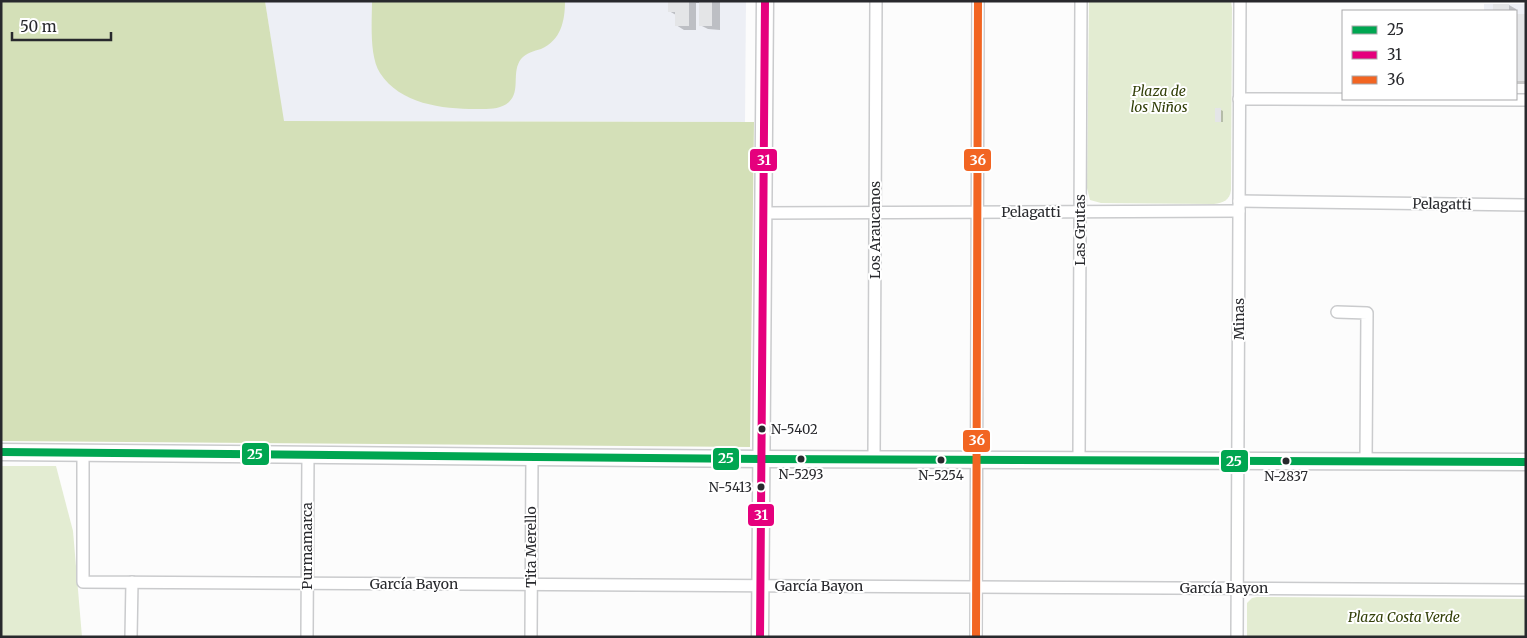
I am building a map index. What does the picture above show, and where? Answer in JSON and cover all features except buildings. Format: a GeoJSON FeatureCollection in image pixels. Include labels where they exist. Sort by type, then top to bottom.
{"type":"FeatureCollection","features":[{"type":"Feature","properties":{"kind":"street"},"geometry":{"type":"LineString","coordinates":[[760,637],[765,1]]}},
{"type":"Feature","properties":{"kind":"street","name":"Los Araucanos"},"geometry":{"type":"LineString","coordinates":[[874,459],[876,1]]}},
{"type":"Feature","properties":{"kind":"street"},"geometry":{"type":"LineString","coordinates":[[976,637],[978,1]]}},
{"type":"Feature","properties":{"kind":"street","name":"Las Grutas"},"geometry":{"type":"LineString","coordinates":[[1079,459],[1081,1]]}},
{"type":"Feature","properties":{"kind":"street","name":"Minas"},"geometry":{"type":"LineString","coordinates":[[1238,637],[1240,1]]}},
{"type":"Feature","properties":{"kind":"street"},"geometry":{"type":"LineString","coordinates":[[1240,99],[1342,99]]}},
{"type":"Feature","properties":{"kind":"street","name":"Pelagatti"},"geometry":{"type":"LineString","coordinates":[[763,213],[1080,212],[1239,206],[1526,205]]}},
{"type":"Feature","properties":{"kind":"street"},"geometry":{"type":"LineString","coordinates":[[1337,312],[1367,313],[1366,461]]}},
{"type":"Feature","properties":{"kind":"street"},"geometry":{"type":"LineString","coordinates":[[1,452],[762,459],[1526,462]]}},
{"type":"Feature","properties":{"kind":"street","name":"García Bayon"},"geometry":{"type":"LineString","coordinates":[[83,452],[83,582],[1526,590]]}},
{"type":"Feature","properties":{"kind":"street","name":"Purmamarca"},"geometry":{"type":"LineString","coordinates":[[307,637],[308,454]]}},
{"type":"Feature","properties":{"kind":"street","name":"Tita Merello"},"geometry":{"type":"LineString","coordinates":[[531,637],[532,456]]}},
{"type":"Feature","properties":{"kind":"street"},"geometry":{"type":"LineString","coordinates":[[132,582],[132,637]]}},
{"type":"Feature","properties":{"kind":"shaded area"},"geometry":{"type":"Polygon","coordinates":[[[265,1],[746,1],[745,122],[283,121],[265,1]]]}},
{"type":"Feature","properties":{"kind":"shaded area"},"geometry":{"type":"Polygon","coordinates":[[[1484,4],[1526,4],[1526,81],[1517,81],[1517,10],[1484,10],[1484,4]]]}},
{"type":"Feature","properties":{"kind":"green space"},"geometry":{"type":"Polygon","coordinates":[[[1,1],[265,1],[284,121],[754,122],[750,447],[1,441],[1,1]]]}},
{"type":"Feature","properties":{"kind":"green space"},"geometry":{"type":"Polygon","coordinates":[[[372,1],[565,1],[563,23],[553,41],[541,49],[525,55],[518,64],[513,98],[505,105],[493,109],[463,109],[423,103],[399,92],[388,83],[376,66],[374,57],[372,1]]]}},
{"type":"Feature","properties":{"kind":"green space","name":"Plaza de los Niños"},"geometry":{"type":"Polygon","coordinates":[[[1089,1],[1231,1],[1231,190],[1226,200],[1214,204],[1101,203],[1090,200],[1087,188],[1089,1]]]}},
{"type":"Feature","properties":{"kind":"green space"},"geometry":{"type":"Polygon","coordinates":[[[1,466],[56,466],[73,531],[82,637],[1,637],[1,466]]]}},
{"type":"Feature","properties":{"kind":"green space","name":"Plaza Costa Verde"},"geometry":{"type":"Polygon","coordinates":[[[1252,598],[1526,599],[1526,637],[1247,637],[1247,603],[1252,598]]]}},
{"type":"Feature","properties":{"kind":"transit line","name":"31"},"geometry":{"type":"LineString","coordinates":[[760,637],[765,1]]}},
{"type":"Feature","properties":{"kind":"transit line","name":"36"},"geometry":{"type":"LineString","coordinates":[[976,637],[978,1]]}},
{"type":"Feature","properties":{"kind":"transit line","name":"25"},"geometry":{"type":"LineString","coordinates":[[1,452],[762,459],[1526,462]]}},
{"type":"Feature","properties":{"kind":"place","name":"N-5402"},"geometry":{"type":"Point","coordinates":[762,429]}},
{"type":"Feature","properties":{"kind":"place","name":"N-5293"},"geometry":{"type":"Point","coordinates":[801,459]}},
{"type":"Feature","properties":{"kind":"place","name":"N-5254"},"geometry":{"type":"Point","coordinates":[941,460]}},
{"type":"Feature","properties":{"kind":"place","name":"N-2837"},"geometry":{"type":"Point","coordinates":[1286,461]}},
{"type":"Feature","properties":{"kind":"place","name":"N-5413"},"geometry":{"type":"Point","coordinates":[761,487]}}]}
